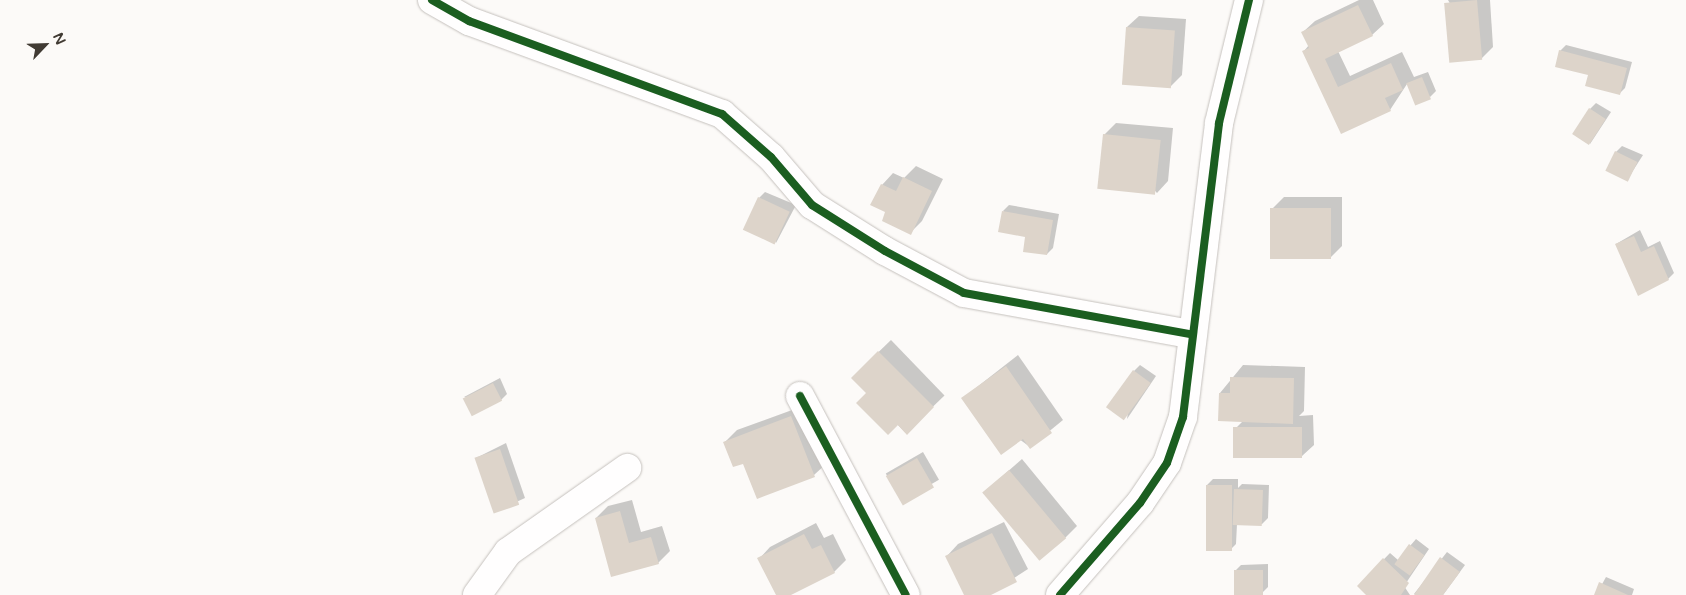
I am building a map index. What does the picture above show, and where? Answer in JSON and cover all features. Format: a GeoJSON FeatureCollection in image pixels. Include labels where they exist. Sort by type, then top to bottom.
{"type":"FeatureCollection","features":[{"type":"Feature","properties":{"kind":"street"},"geometry":{"type":"LineString","coordinates":[[432,0],[469,22],[722,114],[771,157],[812,205],[885,252],[964,293],[1190,334]]}},
{"type":"Feature","properties":{"kind":"street"},"geometry":{"type":"LineString","coordinates":[[1060,595],[1140,503],[1166,463],[1183,418],[1190,334],[1219,123],[1249,0]]}},
{"type":"Feature","properties":{"kind":"street"},"geometry":{"type":"LineString","coordinates":[[800,396],[906,595]]}},
{"type":"Feature","properties":{"kind":"street"},"geometry":{"type":"LineString","coordinates":[[477,595],[508,552],[626,468]]}},
{"type":"Feature","properties":{"kind":"building"},"geometry":{"type":"Polygon","coordinates":[[[1477,0],[1482,60],[1449,63],[1444,3],[1477,0]]]}},
{"type":"Feature","properties":{"kind":"building"},"geometry":{"type":"Polygon","coordinates":[[[1358,5],[1373,36],[1325,59],[1338,87],[1391,63],[1403,90],[1385,98],[1391,111],[1341,134],[1302,51],[1309,48],[1301,32],[1358,5]]]}},
{"type":"Feature","properties":{"kind":"building"},"geometry":{"type":"Polygon","coordinates":[[[1126,27],[1175,30],[1171,88],[1122,85],[1126,27]]]}},
{"type":"Feature","properties":{"kind":"building"},"geometry":{"type":"Polygon","coordinates":[[[1559,50],[1627,68],[1620,95],[1585,86],[1588,75],[1555,67],[1559,50]]]}},
{"type":"Feature","properties":{"kind":"building"},"geometry":{"type":"Polygon","coordinates":[[[1422,77],[1431,99],[1415,106],[1406,83],[1422,77]]]}},
{"type":"Feature","properties":{"kind":"building"},"geometry":{"type":"Polygon","coordinates":[[[1589,108],[1606,119],[1589,145],[1572,134],[1589,108]]]}},
{"type":"Feature","properties":{"kind":"building"},"geometry":{"type":"Polygon","coordinates":[[[1103,134],[1161,140],[1155,195],[1097,189],[1103,134]]]}},
{"type":"Feature","properties":{"kind":"building"},"geometry":{"type":"Polygon","coordinates":[[[1615,151],[1637,162],[1628,182],[1605,171],[1615,151]]]}},
{"type":"Feature","properties":{"kind":"building"},"geometry":{"type":"Polygon","coordinates":[[[903,177],[932,191],[911,235],[882,221],[885,212],[870,205],[881,184],[896,191],[903,177]]]}},
{"type":"Feature","properties":{"kind":"building"},"geometry":{"type":"Polygon","coordinates":[[[758,197],[790,212],[775,244],[743,230],[758,197]]]}},
{"type":"Feature","properties":{"kind":"building"},"geometry":{"type":"Polygon","coordinates":[[[1270,208],[1331,208],[1331,259],[1270,259],[1270,208]]]}},
{"type":"Feature","properties":{"kind":"building"},"geometry":{"type":"Polygon","coordinates":[[[1002,211],[1053,220],[1047,255],[1023,252],[1025,237],[998,232],[1002,211]]]}},
{"type":"Feature","properties":{"kind":"building"},"geometry":{"type":"Polygon","coordinates":[[[1634,236],[1641,252],[1654,246],[1669,280],[1638,296],[1615,244],[1634,236]]]}},
{"type":"Feature","properties":{"kind":"building"},"geometry":{"type":"Polygon","coordinates":[[[878,351],[934,407],[907,435],[898,425],[888,435],[856,403],[866,393],[851,378],[878,351]]]}},
{"type":"Feature","properties":{"kind":"building"},"geometry":{"type":"Polygon","coordinates":[[[1006,366],[1052,433],[1030,449],[1023,439],[1001,455],[961,398],[1006,366]]]}},
{"type":"Feature","properties":{"kind":"building"},"geometry":{"type":"Polygon","coordinates":[[[1133,370],[1151,383],[1124,420],[1106,407],[1133,370]]]}},
{"type":"Feature","properties":{"kind":"building"},"geometry":{"type":"Polygon","coordinates":[[[1230,377],[1294,378],[1293,424],[1218,421],[1219,393],[1230,393],[1230,377]]]}},
{"type":"Feature","properties":{"kind":"building"},"geometry":{"type":"Polygon","coordinates":[[[493,383],[502,401],[472,416],[463,398],[493,383]]]}},
{"type":"Feature","properties":{"kind":"building"},"geometry":{"type":"Polygon","coordinates":[[[791,416],[815,477],[757,499],[743,464],[733,467],[723,442],[791,416]]]}},
{"type":"Feature","properties":{"kind":"building"},"geometry":{"type":"Polygon","coordinates":[[[1233,427],[1302,427],[1302,458],[1233,458],[1233,427]]]}},
{"type":"Feature","properties":{"kind":"building"},"geometry":{"type":"Polygon","coordinates":[[[500,449],[519,505],[494,514],[474,458],[500,449]]]}},
{"type":"Feature","properties":{"kind":"building"},"geometry":{"type":"Polygon","coordinates":[[[917,458],[934,487],[903,505],[886,476],[917,458]]]}},
{"type":"Feature","properties":{"kind":"building"},"geometry":{"type":"Polygon","coordinates":[[[1009,470],[1066,538],[1039,561],[982,492],[1009,470]]]}},
{"type":"Feature","properties":{"kind":"building"},"geometry":{"type":"Polygon","coordinates":[[[1206,485],[1232,485],[1232,551],[1206,551],[1206,485]]]}},
{"type":"Feature","properties":{"kind":"building"},"geometry":{"type":"Polygon","coordinates":[[[1234,489],[1263,490],[1262,526],[1233,525],[1234,489]]]}},
{"type":"Feature","properties":{"kind":"building"},"geometry":{"type":"Polygon","coordinates":[[[620,511],[629,543],[651,537],[659,564],[611,577],[595,518],[620,511]]]}},
{"type":"Feature","properties":{"kind":"building"},"geometry":{"type":"Polygon","coordinates":[[[992,533],[1017,582],[991,595],[964,595],[945,556],[992,533]]]}},
{"type":"Feature","properties":{"kind":"building"},"geometry":{"type":"Polygon","coordinates":[[[804,534],[812,549],[821,545],[835,573],[791,595],[776,595],[757,558],[804,534]]]}},
{"type":"Feature","properties":{"kind":"building"},"geometry":{"type":"Polygon","coordinates":[[[1409,544],[1424,555],[1410,575],[1394,564],[1409,544]]]}},
{"type":"Feature","properties":{"kind":"building"},"geometry":{"type":"Polygon","coordinates":[[[1440,557],[1460,572],[1443,595],[1414,595],[1440,557]]]}},
{"type":"Feature","properties":{"kind":"building"},"geometry":{"type":"Polygon","coordinates":[[[1383,558],[1409,583],[1401,595],[1366,595],[1357,586],[1383,558]]]}},
{"type":"Feature","properties":{"kind":"building"},"geometry":{"type":"Polygon","coordinates":[[[1234,570],[1263,570],[1263,595],[1234,595],[1234,570]]]}},
{"type":"Feature","properties":{"kind":"building"},"geometry":{"type":"Polygon","coordinates":[[[1599,582],[1628,595],[1594,595],[1599,582]]]}},
{"type":"Feature","properties":{"kind":"cycle path"},"geometry":{"type":"LineString","coordinates":[[432,0],[469,21],[722,114],[771,157],[812,205],[885,251],[964,293],[1190,334]]}},
{"type":"Feature","properties":{"kind":"cycle path"},"geometry":{"type":"LineString","coordinates":[[1060,595],[1140,503],[1167,463],[1183,417],[1219,123],[1249,0]]}},
{"type":"Feature","properties":{"kind":"cycle path"},"geometry":{"type":"LineString","coordinates":[[800,396],[906,595]]}}]}
